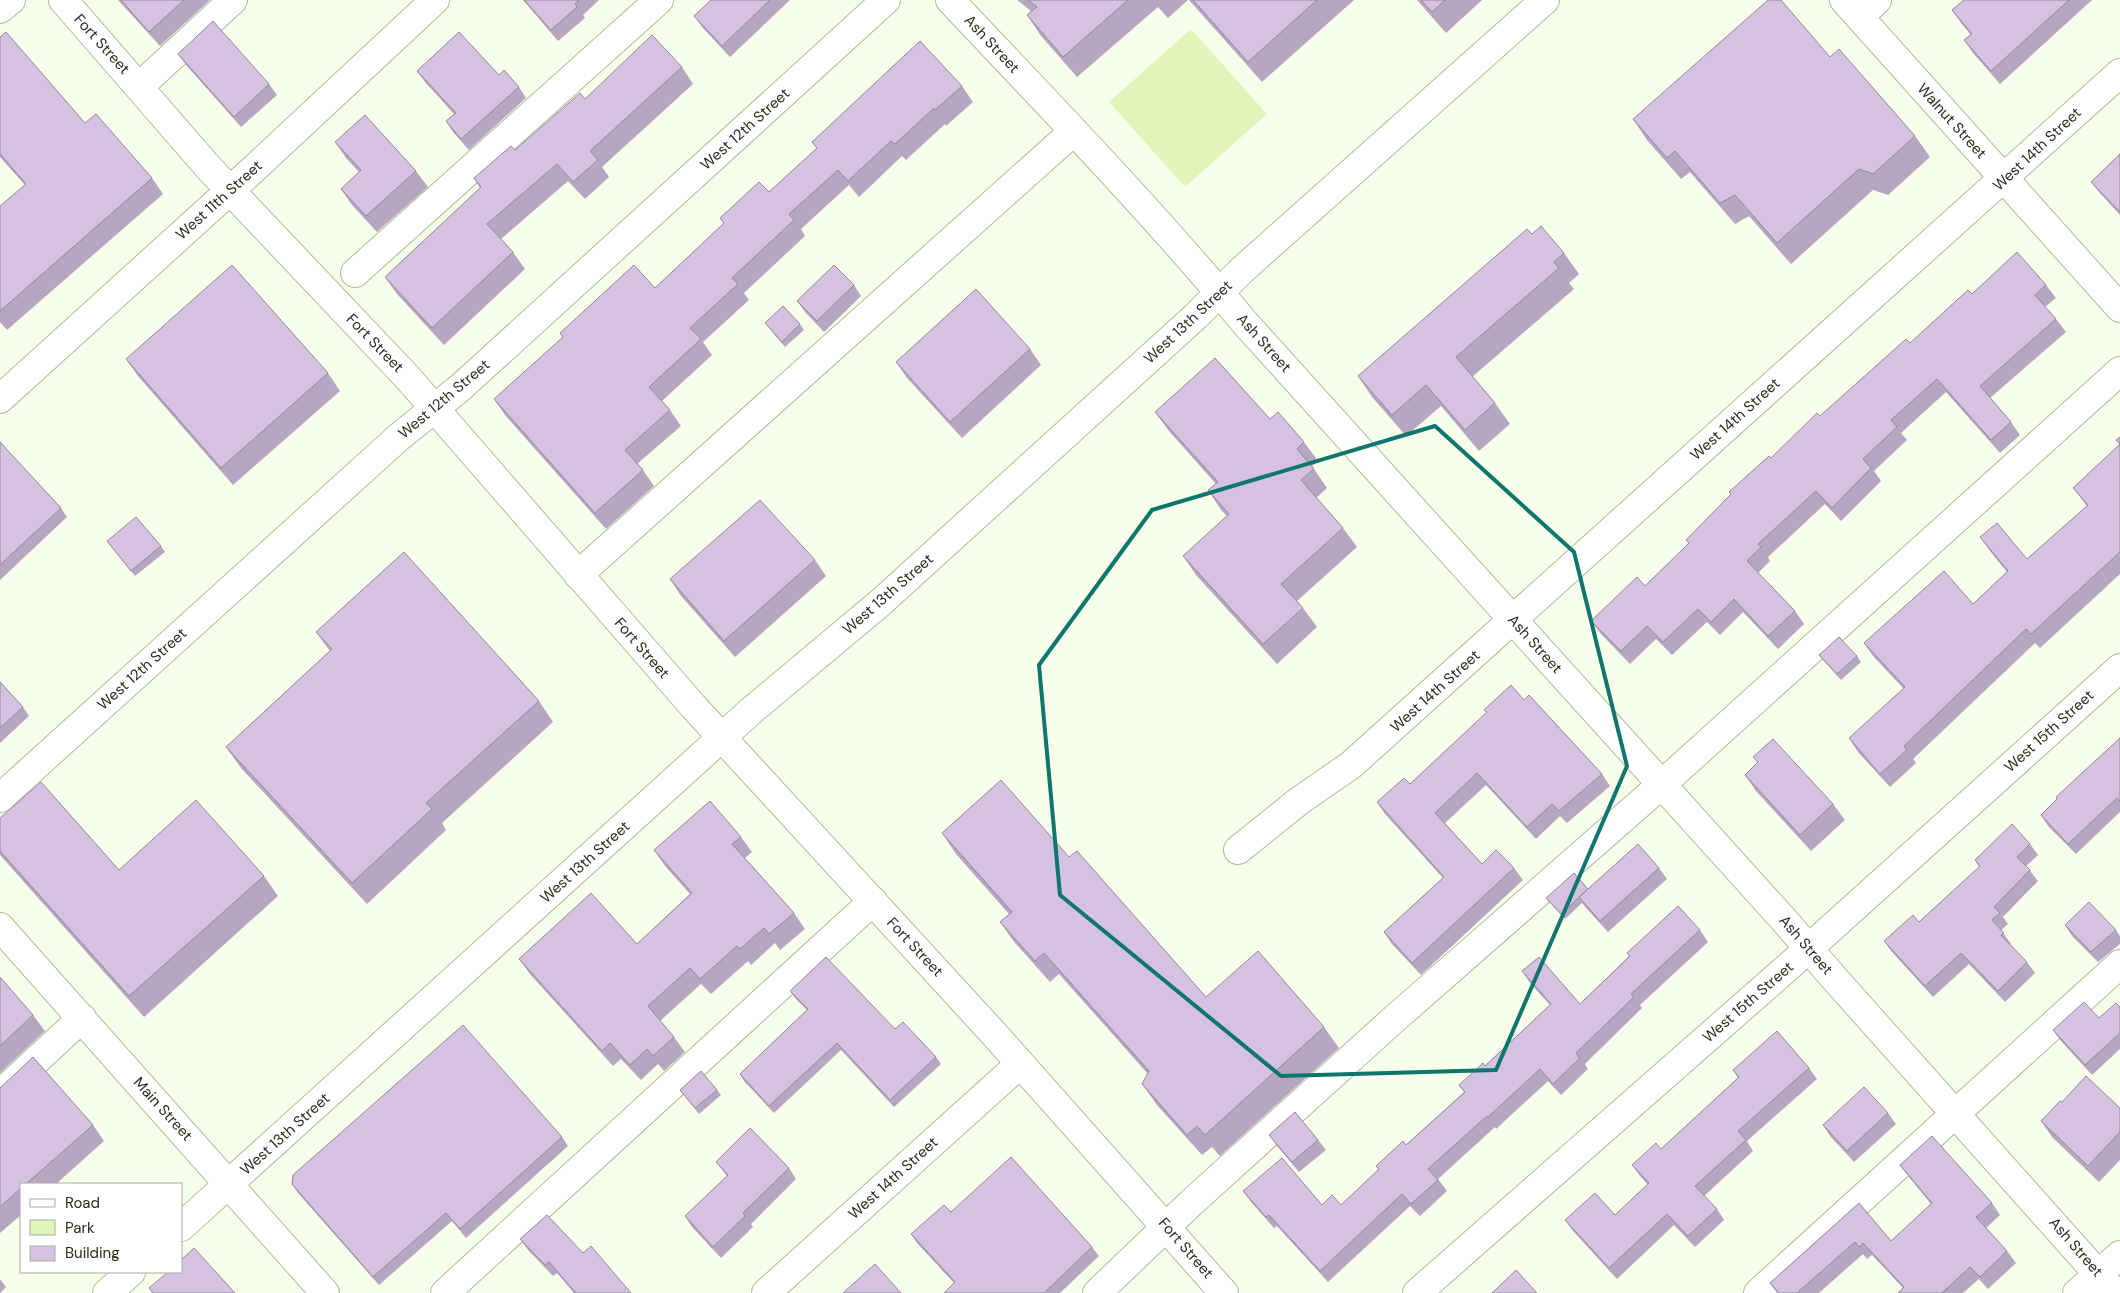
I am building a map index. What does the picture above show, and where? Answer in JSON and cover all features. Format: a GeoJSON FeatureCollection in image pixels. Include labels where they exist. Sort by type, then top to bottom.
{"type":"FeatureCollection","features":[{"type":"Feature","properties":{"kind":"street"},"geometry":{"type":"LineString","coordinates":[[0,10],[11,0]]}},
{"type":"Feature","properties":{"kind":"street","name":"Fort Street"},"geometry":{"type":"LineString","coordinates":[[63,0],[230,190],[408,378],[578,576],[1167,1227],[1224,1293]]}},
{"type":"Feature","properties":{"kind":"street"},"geometry":{"type":"LineString","coordinates":[[140,86],[233,0]]}},
{"type":"Feature","properties":{"kind":"street","name":"West 11th Street"},"geometry":{"type":"LineString","coordinates":[[0,399],[435,0]]}},
{"type":"Feature","properties":{"kind":"street"},"geometry":{"type":"LineString","coordinates":[[355,273],[659,0]]}},
{"type":"Feature","properties":{"kind":"street","name":"West 12th Street"},"geometry":{"type":"LineString","coordinates":[[0,798],[399,437],[468,380],[886,0]]}},
{"type":"Feature","properties":{"kind":"street","name":"Ash Street"},"geometry":{"type":"LineString","coordinates":[[950,0],[1074,131],[1221,293],[1956,1112],[2107,1283]]}},
{"type":"Feature","properties":{"kind":"street","name":"West 13th Street"},"geometry":{"type":"LineString","coordinates":[[182,1226],[751,711],[880,603],[1221,293],[1242,270],[1545,0]]}},
{"type":"Feature","properties":{"kind":"street","name":"Walnut Street"},"geometry":{"type":"LineString","coordinates":[[1860,6],[1977,150],[2005,178],[2120,308]]}},
{"type":"Feature","properties":{"kind":"street","name":"West 14th Street"},"geometry":{"type":"LineString","coordinates":[[1238,850],[1299,801],[1351,765],[2120,73]]}},
{"type":"Feature","properties":{"kind":"street"},"geometry":{"type":"LineString","coordinates":[[578,576],[1074,131]]}},
{"type":"Feature","properties":{"kind":"street"},"geometry":{"type":"LineString","coordinates":[[1097,1293],[1392,1020],[1661,785],[2120,370]]}},
{"type":"Feature","properties":{"kind":"street","name":"West 15th Street"},"geometry":{"type":"LineString","coordinates":[[1417,1293],[1809,948],[2120,668]]}},
{"type":"Feature","properties":{"kind":"street"},"geometry":{"type":"LineString","coordinates":[[445,1293],[872,901]]}},
{"type":"Feature","properties":{"kind":"street","name":"Main Street"},"geometry":{"type":"LineString","coordinates":[[0,926],[325,1293]]}},
{"type":"Feature","properties":{"kind":"street"},"geometry":{"type":"LineString","coordinates":[[1758,1293],[2120,964]]}},
{"type":"Feature","properties":{"kind":"street"},"geometry":{"type":"LineString","coordinates":[[0,1094],[82,1018]]}},
{"type":"Feature","properties":{"kind":"street","name":"West 14th Street"},"geometry":{"type":"LineString","coordinates":[[766,1293],[1020,1064]]}},
{"type":"Feature","properties":{"kind":"street"},"geometry":{"type":"LineString","coordinates":[[2077,1293],[2107,1283],[2120,1255]]}},
{"type":"Feature","properties":{"kind":"street"},"geometry":{"type":"LineString","coordinates":[[108,1293],[130,1273]]}},
{"type":"Feature","properties":{"kind":"highlighted area"},"geometry":{"type":"Polygon","coordinates":[[[1435,426],[1574,552],[1627,766],[1496,1070],[1281,1076],[1060,895],[1039,665],[1152,510],[1435,426]]]}},
{"type":"Feature","properties":{"kind":"green space"},"geometry":{"type":"Polygon","coordinates":[[[1191,29],[1267,114],[1185,187],[1109,102],[1191,29]]]}},
{"type":"Feature","properties":{"kind":"building"},"geometry":{"type":"Polygon","coordinates":[[[121,0],[184,0],[149,32],[121,0]]]}},
{"type":"Feature","properties":{"kind":"building"},"geometry":{"type":"Polygon","coordinates":[[[524,0],[579,0],[575,4],[577,7],[551,30],[524,0]]]}},
{"type":"Feature","properties":{"kind":"building"},"geometry":{"type":"Polygon","coordinates":[[[711,0],[770,0],[722,46],[694,16],[711,0]]]}},
{"type":"Feature","properties":{"kind":"building"},"geometry":{"type":"Polygon","coordinates":[[[1028,0],[1128,0],[1063,57],[1027,15],[1037,7],[1028,0]]]}},
{"type":"Feature","properties":{"kind":"building"},"geometry":{"type":"Polygon","coordinates":[[[1193,0],[1317,0],[1248,62],[1193,0]]]}},
{"type":"Feature","properties":{"kind":"building"},"geometry":{"type":"Polygon","coordinates":[[[1421,0],[1445,0],[1432,12],[1421,0]]]}},
{"type":"Feature","properties":{"kind":"building"},"geometry":{"type":"Polygon","coordinates":[[[1768,0],[1781,0],[1830,57],[1839,49],[1915,136],[1873,174],[1859,169],[1777,243],[1735,195],[1720,203],[1675,151],[1667,158],[1633,119],[1768,0]]]}},
{"type":"Feature","properties":{"kind":"building"},"geometry":{"type":"Polygon","coordinates":[[[1964,0],[2069,0],[1991,71],[1964,40],[1972,34],[1952,10],[1964,0]]]}},
{"type":"Feature","properties":{"kind":"building"},"geometry":{"type":"Polygon","coordinates":[[[213,21],[269,84],[234,117],[178,54],[213,21]]]}},
{"type":"Feature","properties":{"kind":"building"},"geometry":{"type":"Polygon","coordinates":[[[6,32],[85,123],[96,114],[152,178],[0,311],[0,206],[26,184],[0,154],[0,37],[6,32]]]}},
{"type":"Feature","properties":{"kind":"building"},"geometry":{"type":"Polygon","coordinates":[[[459,32],[499,75],[504,70],[519,87],[461,139],[446,121],[456,113],[417,71],[459,32]]]}},
{"type":"Feature","properties":{"kind":"building"},"geometry":{"type":"Polygon","coordinates":[[[652,35],[682,67],[590,151],[598,160],[573,182],[557,164],[487,224],[513,252],[432,328],[385,277],[481,187],[474,178],[511,146],[515,150],[580,93],[585,99],[652,35]]]}},
{"type":"Feature","properties":{"kind":"building"},"geometry":{"type":"Polygon","coordinates":[[[920,41],[962,86],[935,110],[934,108],[895,144],[891,141],[848,181],[838,170],[789,214],[794,220],[732,278],[738,284],[690,328],[701,339],[649,387],[670,410],[625,450],[643,470],[595,513],[494,399],[563,337],[560,333],[634,265],[655,288],[724,223],[720,218],[759,182],[769,192],[817,148],[812,142],[920,41]]]}},
{"type":"Feature","properties":{"kind":"building"},"geometry":{"type":"Polygon","coordinates":[[[365,115],[416,171],[366,216],[341,189],[361,170],[335,142],[365,115]]]}},
{"type":"Feature","properties":{"kind":"building"},"geometry":{"type":"Polygon","coordinates":[[[2120,154],[2120,212],[2091,182],[2120,154]]]}},
{"type":"Feature","properties":{"kind":"building"},"geometry":{"type":"Polygon","coordinates":[[[1541,226],[1564,253],[1554,262],[1559,268],[1456,357],[1495,403],[1465,430],[1426,385],[1392,415],[1358,376],[1527,229],[1532,234],[1541,226]]]}},
{"type":"Feature","properties":{"kind":"building"},"geometry":{"type":"Polygon","coordinates":[[[2017,252],[2046,285],[2035,295],[2056,319],[1980,386],[2011,422],[1991,440],[1937,379],[1891,420],[1897,427],[1863,459],[1871,468],[1832,508],[1816,491],[1758,544],[1761,547],[1747,561],[1795,611],[1768,636],[1734,599],[1711,622],[1698,609],[1663,642],[1647,626],[1621,651],[1591,621],[1637,577],[1645,586],[1689,543],[1686,540],[1731,494],[1729,492],[1769,456],[1771,458],[1817,413],[1820,416],[1906,339],[1910,343],[1968,290],[1972,294],[2017,252]]]}},
{"type":"Feature","properties":{"kind":"building"},"geometry":{"type":"Polygon","coordinates":[[[232,265],[328,373],[221,468],[126,359],[232,265]]]}},
{"type":"Feature","properties":{"kind":"building"},"geometry":{"type":"Polygon","coordinates":[[[834,265],[854,285],[817,321],[797,301],[834,265]]]}},
{"type":"Feature","properties":{"kind":"building"},"geometry":{"type":"Polygon","coordinates":[[[976,289],[1030,349],[950,422],[896,362],[976,289]]]}},
{"type":"Feature","properties":{"kind":"building"},"geometry":{"type":"Polygon","coordinates":[[[783,306],[800,324],[782,342],[765,323],[783,306]]]}},
{"type":"Feature","properties":{"kind":"building"},"geometry":{"type":"Polygon","coordinates":[[[1215,358],[1270,419],[1278,412],[1304,442],[1297,449],[1314,469],[1301,480],[1343,528],[1281,584],[1303,608],[1263,644],[1183,556],[1229,514],[1208,490],[1218,482],[1155,412],[1215,358]]]}},
{"type":"Feature","properties":{"kind":"building"},"geometry":{"type":"Polygon","coordinates":[[[0,442],[61,508],[0,565],[0,442]]]}},
{"type":"Feature","properties":{"kind":"building"},"geometry":{"type":"Polygon","coordinates":[[[2120,444],[2120,552],[2031,634],[2026,629],[1904,746],[1907,750],[1880,774],[1849,738],[1905,687],[1864,643],[1944,571],[1973,604],[2008,571],[1980,537],[1997,523],[2027,559],[2088,505],[2073,488],[2120,444]]]}},
{"type":"Feature","properties":{"kind":"building"},"geometry":{"type":"Polygon","coordinates":[[[760,500],[815,560],[724,641],[670,579],[760,500]]]}},
{"type":"Feature","properties":{"kind":"building"},"geometry":{"type":"Polygon","coordinates":[[[136,517],[161,546],[131,571],[107,541],[136,517]]]}},
{"type":"Feature","properties":{"kind":"building"},"geometry":{"type":"Polygon","coordinates":[[[404,552],[539,701],[426,803],[432,809],[352,883],[226,747],[332,649],[316,632],[404,552]]]}},
{"type":"Feature","properties":{"kind":"building"},"geometry":{"type":"Polygon","coordinates":[[[1839,637],[1857,656],[1837,674],[1819,655],[1839,637]]]}},
{"type":"Feature","properties":{"kind":"building"},"geometry":{"type":"Polygon","coordinates":[[[0,682],[23,707],[0,728],[0,682]]]}},
{"type":"Feature","properties":{"kind":"building"},"geometry":{"type":"Polygon","coordinates":[[[1511,685],[1524,700],[1529,695],[1602,774],[1559,811],[1552,804],[1527,827],[1477,773],[1435,813],[1482,864],[1496,850],[1514,868],[1412,963],[1384,932],[1444,877],[1377,802],[1404,778],[1410,784],[1487,712],[1484,710],[1511,685]]]}},
{"type":"Feature","properties":{"kind":"building"},"geometry":{"type":"Polygon","coordinates":[[[2120,738],[2120,802],[2117,798],[2068,844],[2041,815],[2057,799],[2056,797],[2120,738]]]}},
{"type":"Feature","properties":{"kind":"building"},"geometry":{"type":"Polygon","coordinates":[[[1773,739],[1833,804],[1800,835],[1745,775],[1758,762],[1753,757],[1773,739]]]}},
{"type":"Feature","properties":{"kind":"building"},"geometry":{"type":"Polygon","coordinates":[[[1001,780],[1069,857],[1077,851],[1206,997],[1258,951],[1324,1027],[1205,1135],[1197,1126],[1187,1135],[1142,1084],[1149,1071],[1044,953],[1035,961],[1000,922],[1012,912],[942,833],[1001,780]]]}},
{"type":"Feature","properties":{"kind":"building"},"geometry":{"type":"Polygon","coordinates":[[[41,782],[119,870],[196,800],[264,876],[129,996],[0,851],[0,818],[41,782]]]}},
{"type":"Feature","properties":{"kind":"building"},"geometry":{"type":"Polygon","coordinates":[[[710,801],[741,837],[732,844],[794,913],[769,934],[764,928],[740,949],[737,946],[700,979],[690,968],[648,1006],[674,1037],[653,1056],[647,1049],[630,1065],[610,1043],[602,1051],[519,959],[591,893],[637,944],[692,893],[654,850],[710,801]]]}},
{"type":"Feature","properties":{"kind":"building"},"geometry":{"type":"Polygon","coordinates":[[[2012,824],[2030,844],[2017,857],[2030,870],[1994,907],[2000,913],[1992,920],[2004,933],[2001,935],[2027,962],[1998,991],[1961,953],[1925,986],[1884,941],[1913,915],[1919,922],[1980,866],[1975,860],[2012,824]]]}},
{"type":"Feature","properties":{"kind":"building"},"geometry":{"type":"Polygon","coordinates":[[[1638,844],[1659,868],[1600,921],[1579,897],[1638,844]]]}},
{"type":"Feature","properties":{"kind":"building"},"geometry":{"type":"Polygon","coordinates":[[[1574,873],[1588,889],[1561,914],[1546,898],[1574,873]]]}},
{"type":"Feature","properties":{"kind":"building"},"geometry":{"type":"Polygon","coordinates":[[[2089,902],[2116,930],[2091,952],[2065,925],[2089,902]]]}},
{"type":"Feature","properties":{"kind":"building"},"geometry":{"type":"Polygon","coordinates":[[[1678,906],[1700,930],[1631,994],[1634,997],[1576,1053],[1580,1058],[1553,1084],[1540,1069],[1428,1169],[1438,1180],[1411,1204],[1402,1194],[1320,1271],[1269,1215],[1266,1217],[1243,1191],[1282,1158],[1322,1205],[1332,1195],[1341,1205],[1379,1169],[1376,1166],[1403,1141],[1406,1145],[1465,1092],[1459,1085],[1483,1063],[1485,1066],[1551,1004],[1522,971],[1539,957],[1580,1004],[1630,956],[1627,953],[1678,906]]]}},
{"type":"Feature","properties":{"kind":"building"},"geometry":{"type":"Polygon","coordinates":[[[826,957],[895,1029],[903,1022],[936,1057],[890,1100],[837,1043],[769,1106],[740,1074],[808,1009],[790,991],[826,957]]]}},
{"type":"Feature","properties":{"kind":"building"},"geometry":{"type":"Polygon","coordinates":[[[0,977],[33,1015],[0,1046],[0,977]]]}},
{"type":"Feature","properties":{"kind":"building"},"geometry":{"type":"Polygon","coordinates":[[[2084,1002],[2099,1018],[2116,1003],[2120,1007],[2120,1033],[2085,1065],[2053,1030],[2084,1002]]]}},
{"type":"Feature","properties":{"kind":"building"},"geometry":{"type":"Polygon","coordinates":[[[463,1025],[562,1137],[460,1229],[446,1213],[373,1277],[292,1184],[293,1175],[463,1025]]]}},
{"type":"Feature","properties":{"kind":"building"},"geometry":{"type":"Polygon","coordinates":[[[1777,1031],[1809,1068],[1738,1131],[1746,1140],[1695,1186],[1717,1209],[1688,1236],[1667,1214],[1609,1268],[1565,1220],[1595,1193],[1615,1215],[1649,1183],[1632,1165],[1656,1143],[1661,1149],[1739,1077],[1733,1070],[1777,1031]]]}},
{"type":"Feature","properties":{"kind":"building"},"geometry":{"type":"Polygon","coordinates":[[[33,1057],[93,1125],[27,1183],[20,1183],[20,1189],[0,1207],[0,1088],[33,1057]]]}},
{"type":"Feature","properties":{"kind":"building"},"geometry":{"type":"Polygon","coordinates":[[[701,1071],[717,1090],[695,1108],[680,1090],[701,1071]]]}},
{"type":"Feature","properties":{"kind":"building"},"geometry":{"type":"Polygon","coordinates":[[[2086,1076],[2120,1108],[2120,1132],[2088,1166],[2041,1121],[2086,1076]]]}},
{"type":"Feature","properties":{"kind":"building"},"geometry":{"type":"Polygon","coordinates":[[[1864,1087],[1888,1113],[1847,1151],[1823,1125],[1864,1087]]]}},
{"type":"Feature","properties":{"kind":"building"},"geometry":{"type":"Polygon","coordinates":[[[1295,1112],[1318,1140],[1292,1162],[1269,1135],[1295,1112]]]}},
{"type":"Feature","properties":{"kind":"building"},"geometry":{"type":"Polygon","coordinates":[[[750,1128],[789,1168],[743,1213],[745,1216],[713,1247],[685,1216],[728,1175],[716,1162],[750,1128]]]}},
{"type":"Feature","properties":{"kind":"building"},"geometry":{"type":"Polygon","coordinates":[[[1932,1136],[1992,1203],[1976,1217],[2007,1251],[1980,1277],[1970,1267],[1942,1293],[1898,1293],[1904,1287],[1863,1243],[1859,1247],[1855,1242],[1797,1293],[1779,1293],[1770,1283],[1859,1203],[1891,1241],[1932,1203],[1900,1165],[1932,1136]]]}},
{"type":"Feature","properties":{"kind":"building"},"geometry":{"type":"Polygon","coordinates":[[[1011,1157],[1092,1247],[1044,1293],[944,1293],[955,1282],[911,1234],[944,1205],[951,1212],[1011,1157]]]}},
{"type":"Feature","properties":{"kind":"building"},"geometry":{"type":"Polygon","coordinates":[[[547,1215],[583,1253],[591,1246],[631,1293],[576,1293],[549,1262],[545,1265],[520,1239],[547,1215]]]}},
{"type":"Feature","properties":{"kind":"building"},"geometry":{"type":"Polygon","coordinates":[[[194,1248],[235,1293],[153,1293],[149,1288],[167,1273],[182,1273],[182,1259],[194,1248]]]}},
{"type":"Feature","properties":{"kind":"building"},"geometry":{"type":"Polygon","coordinates":[[[875,1264],[901,1293],[843,1293],[875,1264]]]}},
{"type":"Feature","properties":{"kind":"building"},"geometry":{"type":"Polygon","coordinates":[[[1516,1270],[1537,1293],[1492,1293],[1516,1270]]]}}]}
